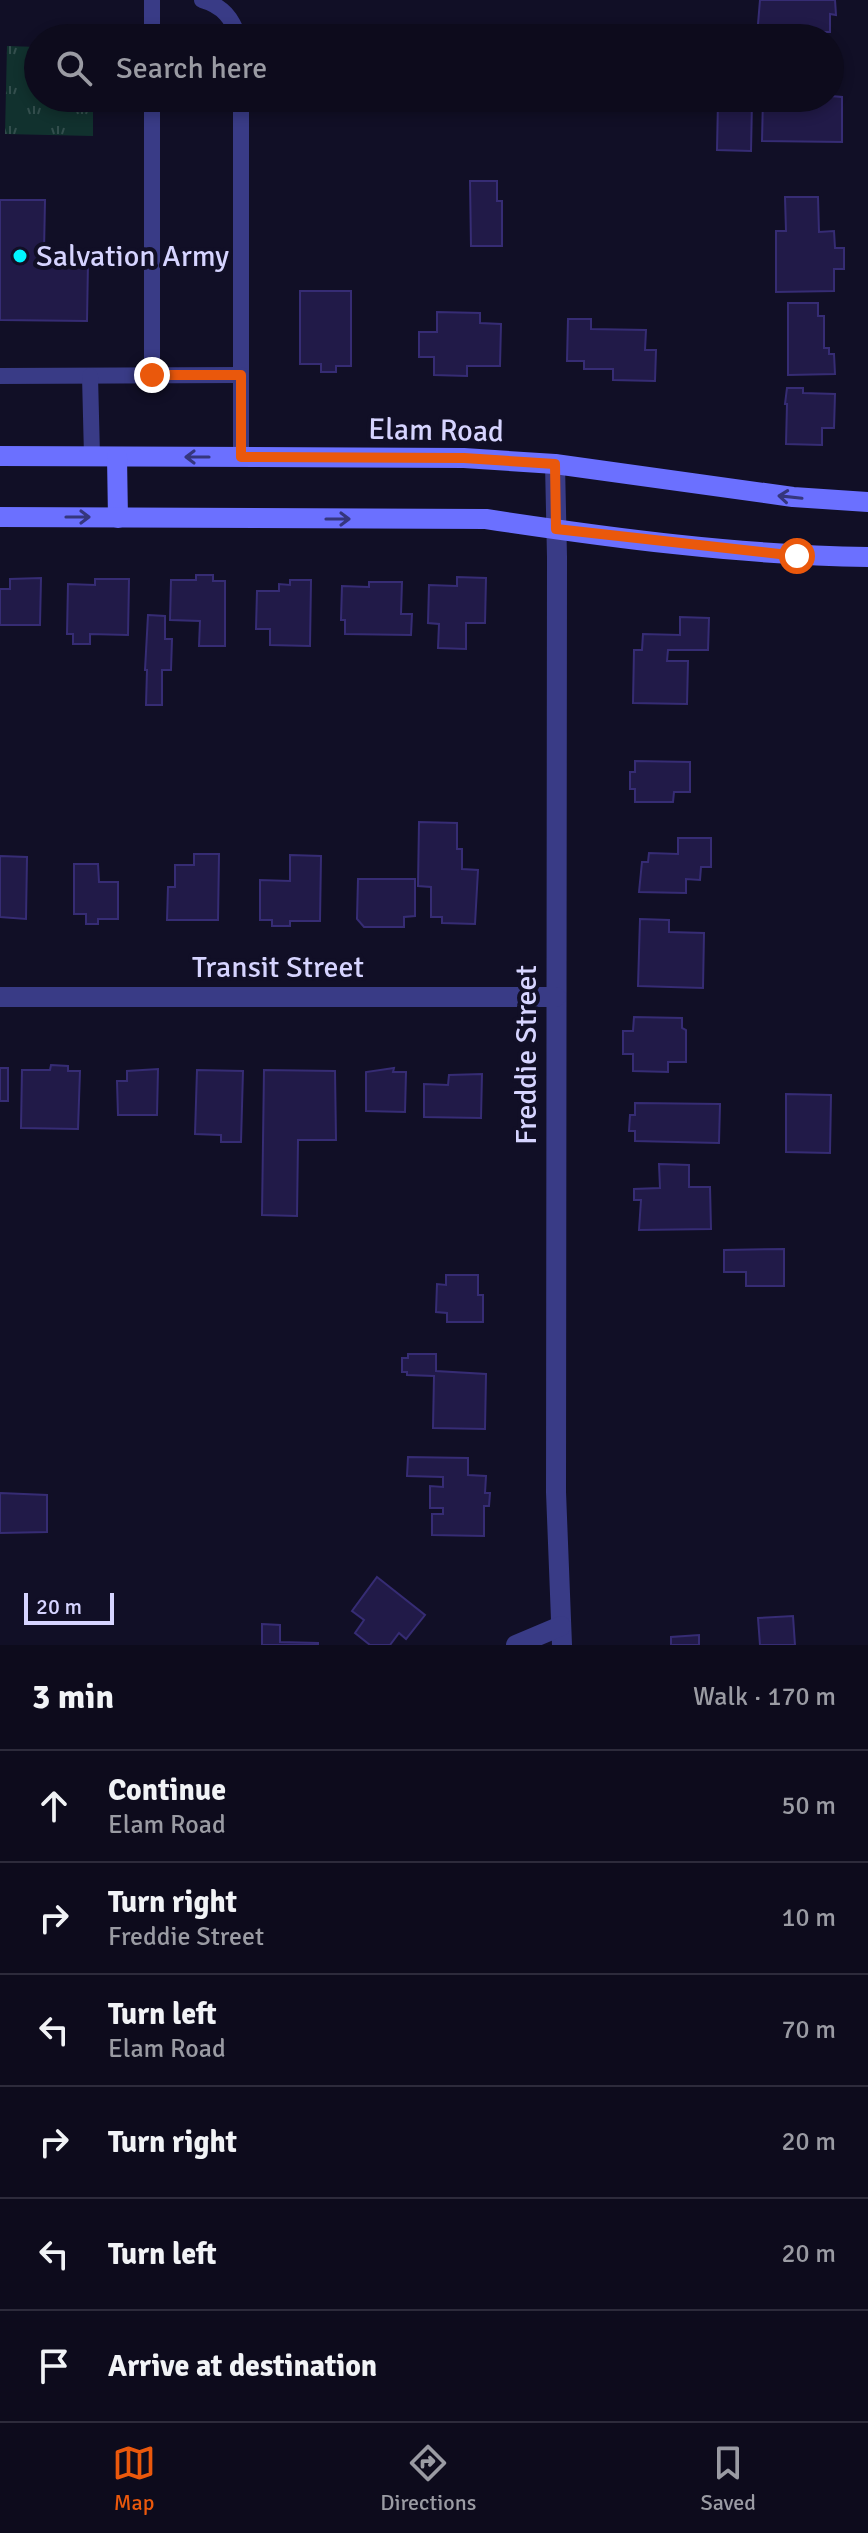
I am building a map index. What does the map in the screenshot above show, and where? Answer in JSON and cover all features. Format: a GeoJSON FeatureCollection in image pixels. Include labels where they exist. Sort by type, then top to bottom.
{"type":"FeatureCollection","features":[{"type":"Feature","properties":{"kind":"main road","name":"Elam Road"},"geometry":{"type":"LineString","coordinates":[[0,456],[464,458],[555,464],[793,497],[868,502]]}},
{"type":"Feature","properties":{"kind":"main road"},"geometry":{"type":"LineString","coordinates":[[117,457],[118,518]]}},
{"type":"Feature","properties":{"kind":"main road"},"geometry":{"type":"LineString","coordinates":[[0,517],[486,519],[797,556],[868,557]]}},
{"type":"Feature","properties":{"kind":"street","name":"Freddie Street"},"geometry":{"type":"LineString","coordinates":[[555,464],[556,1492],[562,1636]]}},
{"type":"Feature","properties":{"kind":"street","name":"Transit Street"},"geometry":{"type":"LineString","coordinates":[[0,997],[556,997]]}},
{"type":"Feature","properties":{"kind":"street"},"geometry":{"type":"LineString","coordinates":[[516,1645],[562,1636]]}},
{"type":"Feature","properties":{"kind":"lane"},"geometry":{"type":"LineString","coordinates":[[152,0],[152,24]]}},
{"type":"Feature","properties":{"kind":"lane"},"geometry":{"type":"LineString","coordinates":[[202,0],[215,4],[234,24]]}},
{"type":"Feature","properties":{"kind":"lane"},"geometry":{"type":"LineString","coordinates":[[152,112],[152,375]]}},
{"type":"Feature","properties":{"kind":"lane"},"geometry":{"type":"LineString","coordinates":[[241,112],[241,457]]}},
{"type":"Feature","properties":{"kind":"lane"},"geometry":{"type":"LineString","coordinates":[[0,376],[241,375]]}},
{"type":"Feature","properties":{"kind":"lane"},"geometry":{"type":"LineString","coordinates":[[90,376],[92,456]]}},
{"type":"Feature","properties":{"kind":"green space"},"geometry":{"type":"Polygon","coordinates":[[[7,46],[24,47],[24,112],[93,112],[93,136],[5,134],[7,46]]]}},
{"type":"Feature","properties":{"kind":"building"},"geometry":{"type":"Polygon","coordinates":[[[760,0],[835,0],[836,15],[830,14],[830,24],[758,24],[760,0]]]}},
{"type":"Feature","properties":{"kind":"building"},"geometry":{"type":"Polygon","coordinates":[[[718,112],[752,112],[751,151],[717,150],[718,112]]]}},
{"type":"Feature","properties":{"kind":"building"},"geometry":{"type":"Polygon","coordinates":[[[763,112],[842,112],[842,142],[762,141],[763,112]]]}},
{"type":"Feature","properties":{"kind":"building"},"geometry":{"type":"Polygon","coordinates":[[[470,181],[497,181],[497,201],[502,201],[502,246],[471,246],[470,181]]]}},
{"type":"Feature","properties":{"kind":"building"},"geometry":{"type":"Polygon","coordinates":[[[785,197],[818,197],[819,232],[834,231],[835,248],[844,248],[844,269],[834,269],[834,291],[776,292],[776,231],[786,231],[785,197]]]}},
{"type":"Feature","properties":{"kind":"building","name":"Salvation Army"},"geometry":{"type":"Polygon","coordinates":[[[0,200],[45,200],[44,251],[39,251],[39,266],[54,266],[54,261],[88,262],[87,321],[0,320],[0,200]]]}},
{"type":"Feature","properties":{"kind":"building"},"geometry":{"type":"Polygon","coordinates":[[[300,291],[351,291],[351,366],[336,366],[336,372],[321,372],[321,364],[300,364],[300,291]]]}},
{"type":"Feature","properties":{"kind":"building"},"geometry":{"type":"Polygon","coordinates":[[[788,303],[818,303],[818,316],[824,316],[824,348],[829,348],[829,354],[834,354],[835,374],[788,375],[788,303]]]}},
{"type":"Feature","properties":{"kind":"building"},"geometry":{"type":"Polygon","coordinates":[[[437,312],[480,313],[480,323],[501,324],[500,366],[467,366],[467,376],[434,375],[434,357],[419,357],[419,332],[437,332],[437,312]]]}},
{"type":"Feature","properties":{"kind":"building"},"geometry":{"type":"Polygon","coordinates":[[[568,319],[591,319],[591,329],[646,330],[645,350],[656,350],[655,381],[613,380],[613,369],[584,369],[584,361],[567,361],[568,319]]]}},
{"type":"Feature","properties":{"kind":"building"},"geometry":{"type":"Polygon","coordinates":[[[787,388],[803,388],[803,393],[835,394],[834,428],[822,428],[822,445],[786,444],[787,388]]]}},
{"type":"Feature","properties":{"kind":"building"},"geometry":{"type":"Polygon","coordinates":[[[196,575],[213,575],[213,581],[225,581],[225,646],[199,646],[200,621],[170,620],[171,580],[196,580],[196,575]]]}},
{"type":"Feature","properties":{"kind":"building"},"geometry":{"type":"Polygon","coordinates":[[[457,577],[486,578],[485,623],[466,623],[466,649],[438,648],[439,624],[428,623],[429,585],[457,586],[457,577]]]}},
{"type":"Feature","properties":{"kind":"building"},"geometry":{"type":"Polygon","coordinates":[[[41,578],[40,625],[0,625],[0,589],[10,589],[10,579],[41,578]]]}},
{"type":"Feature","properties":{"kind":"building"},"geometry":{"type":"Polygon","coordinates":[[[95,579],[129,579],[128,635],[90,634],[90,644],[73,644],[73,634],[67,634],[68,584],[95,585],[95,579]]]}},
{"type":"Feature","properties":{"kind":"building"},"geometry":{"type":"Polygon","coordinates":[[[290,580],[311,580],[310,646],[270,645],[270,629],[256,629],[257,591],[279,591],[279,584],[290,585],[290,580]]]}},
{"type":"Feature","properties":{"kind":"building"},"geometry":{"type":"Polygon","coordinates":[[[369,582],[402,582],[401,614],[412,614],[411,635],[345,634],[345,620],[341,620],[342,586],[369,587],[369,582]]]}},
{"type":"Feature","properties":{"kind":"building"},"geometry":{"type":"Polygon","coordinates":[[[148,615],[165,616],[165,639],[172,639],[171,670],[162,670],[162,705],[146,705],[148,615]]]}},
{"type":"Feature","properties":{"kind":"building"},"geometry":{"type":"Polygon","coordinates":[[[680,617],[709,618],[708,650],[668,650],[667,661],[688,661],[687,704],[633,703],[634,650],[642,650],[643,634],[680,635],[680,617]]]}},
{"type":"Feature","properties":{"kind":"building"},"geometry":{"type":"Polygon","coordinates":[[[635,761],[690,762],[690,792],[674,792],[673,802],[635,802],[635,789],[630,789],[630,772],[635,772],[635,761]]]}},
{"type":"Feature","properties":{"kind":"building"},"geometry":{"type":"Polygon","coordinates":[[[419,822],[457,823],[457,849],[462,849],[462,869],[478,870],[475,924],[442,923],[442,917],[431,917],[431,887],[418,886],[419,822]]]}},
{"type":"Feature","properties":{"kind":"building"},"geometry":{"type":"Polygon","coordinates":[[[678,838],[711,838],[711,867],[701,867],[700,880],[686,879],[686,893],[639,892],[642,862],[648,862],[649,853],[678,854],[678,838]]]}},
{"type":"Feature","properties":{"kind":"building"},"geometry":{"type":"Polygon","coordinates":[[[194,854],[219,854],[218,920],[167,920],[168,887],[175,887],[175,865],[194,865],[194,854]]]}},
{"type":"Feature","properties":{"kind":"building"},"geometry":{"type":"Polygon","coordinates":[[[290,855],[321,856],[320,921],[290,921],[290,926],[272,926],[272,920],[260,920],[260,880],[290,881],[290,855]]]}},
{"type":"Feature","properties":{"kind":"building"},"geometry":{"type":"Polygon","coordinates":[[[0,856],[27,857],[26,919],[0,917],[0,856]]]}},
{"type":"Feature","properties":{"kind":"building"},"geometry":{"type":"Polygon","coordinates":[[[74,864],[98,864],[99,882],[118,882],[118,919],[98,919],[98,924],[86,924],[86,914],[74,914],[74,864]]]}},
{"type":"Feature","properties":{"kind":"building"},"geometry":{"type":"Polygon","coordinates":[[[358,879],[415,879],[415,916],[404,917],[404,927],[364,927],[357,919],[358,879]]]}},
{"type":"Feature","properties":{"kind":"building"},"geometry":{"type":"Polygon","coordinates":[[[640,919],[669,920],[669,932],[704,933],[703,988],[638,986],[640,919]]]}},
{"type":"Feature","properties":{"kind":"building"},"geometry":{"type":"Polygon","coordinates":[[[634,1017],[682,1018],[682,1028],[686,1030],[686,1062],[668,1062],[668,1072],[633,1071],[633,1054],[623,1054],[623,1031],[633,1031],[634,1017]]]}},
{"type":"Feature","properties":{"kind":"building"},"geometry":{"type":"Polygon","coordinates":[[[51,1065],[68,1066],[68,1071],[80,1071],[78,1129],[21,1128],[22,1070],[50,1070],[51,1065]]]}},
{"type":"Feature","properties":{"kind":"building"},"geometry":{"type":"Polygon","coordinates":[[[0,1068],[8,1068],[8,1101],[0,1101],[0,1068]]]}},
{"type":"Feature","properties":{"kind":"building"},"geometry":{"type":"Polygon","coordinates":[[[394,1068],[393,1072],[406,1072],[405,1112],[366,1111],[366,1072],[394,1068]]]}},
{"type":"Feature","properties":{"kind":"building"},"geometry":{"type":"Polygon","coordinates":[[[158,1069],[157,1115],[118,1115],[117,1081],[127,1081],[127,1071],[158,1069]]]}},
{"type":"Feature","properties":{"kind":"building"},"geometry":{"type":"Polygon","coordinates":[[[197,1070],[243,1071],[241,1142],[221,1142],[221,1135],[195,1134],[197,1070]]]}},
{"type":"Feature","properties":{"kind":"building"},"geometry":{"type":"Polygon","coordinates":[[[264,1070],[335,1071],[336,1140],[298,1140],[297,1216],[262,1215],[264,1070]]]}},
{"type":"Feature","properties":{"kind":"building"},"geometry":{"type":"Polygon","coordinates":[[[482,1074],[481,1118],[424,1117],[424,1084],[448,1085],[449,1075],[482,1074]]]}},
{"type":"Feature","properties":{"kind":"building"},"geometry":{"type":"Polygon","coordinates":[[[786,1094],[831,1095],[830,1153],[786,1152],[786,1094]]]}},
{"type":"Feature","properties":{"kind":"building"},"geometry":{"type":"Polygon","coordinates":[[[635,1103],[720,1104],[719,1143],[635,1141],[635,1131],[629,1131],[630,1115],[635,1115],[635,1103]]]}},
{"type":"Feature","properties":{"kind":"building"},"geometry":{"type":"Polygon","coordinates":[[[659,1164],[689,1165],[689,1187],[710,1187],[711,1229],[639,1230],[641,1200],[634,1200],[634,1189],[660,1188],[659,1164]]]}},
{"type":"Feature","properties":{"kind":"building"},"geometry":{"type":"Polygon","coordinates":[[[784,1249],[784,1286],[746,1286],[746,1272],[724,1272],[724,1250],[784,1249]]]}},
{"type":"Feature","properties":{"kind":"building"},"geometry":{"type":"Polygon","coordinates":[[[446,1275],[478,1275],[478,1295],[483,1295],[483,1322],[447,1322],[447,1313],[436,1312],[437,1284],[446,1285],[446,1275]]]}},
{"type":"Feature","properties":{"kind":"building"},"geometry":{"type":"Polygon","coordinates":[[[408,1354],[436,1354],[436,1371],[486,1374],[485,1429],[433,1428],[434,1376],[402,1372],[402,1358],[408,1358],[408,1354]]]}},
{"type":"Feature","properties":{"kind":"building"},"geometry":{"type":"Polygon","coordinates":[[[408,1457],[468,1458],[468,1475],[486,1476],[485,1493],[490,1493],[489,1506],[484,1506],[484,1536],[432,1535],[432,1514],[443,1514],[443,1508],[430,1508],[430,1486],[443,1487],[443,1477],[407,1476],[408,1457]]]}},
{"type":"Feature","properties":{"kind":"building"},"geometry":{"type":"Polygon","coordinates":[[[0,1493],[47,1495],[47,1532],[0,1533],[0,1493]]]}},
{"type":"Feature","properties":{"kind":"building"},"geometry":{"type":"Polygon","coordinates":[[[377,1577],[425,1615],[406,1639],[399,1633],[390,1645],[370,1645],[355,1633],[364,1620],[352,1611],[377,1577]]]}},
{"type":"Feature","properties":{"kind":"building"},"geometry":{"type":"Polygon","coordinates":[[[793,1616],[795,1645],[760,1645],[758,1618],[793,1616]]]}},
{"type":"Feature","properties":{"kind":"building"},"geometry":{"type":"Polygon","coordinates":[[[262,1624],[280,1625],[280,1642],[318,1645],[262,1645],[262,1624]]]}},
{"type":"Feature","properties":{"kind":"building"},"geometry":{"type":"Polygon","coordinates":[[[699,1635],[699,1645],[671,1645],[671,1637],[699,1635]]]}},
{"type":"Feature","properties":{"kind":"place","name":"Salvation Army"},"geometry":{"type":"Point","coordinates":[20,256]}},
{"type":"Feature","properties":{"kind":"route"},"geometry":{"type":"LineString","coordinates":[[152,375],[241,375],[241,457],[464,458],[555,464],[556,529],[797,556]]}}]}
